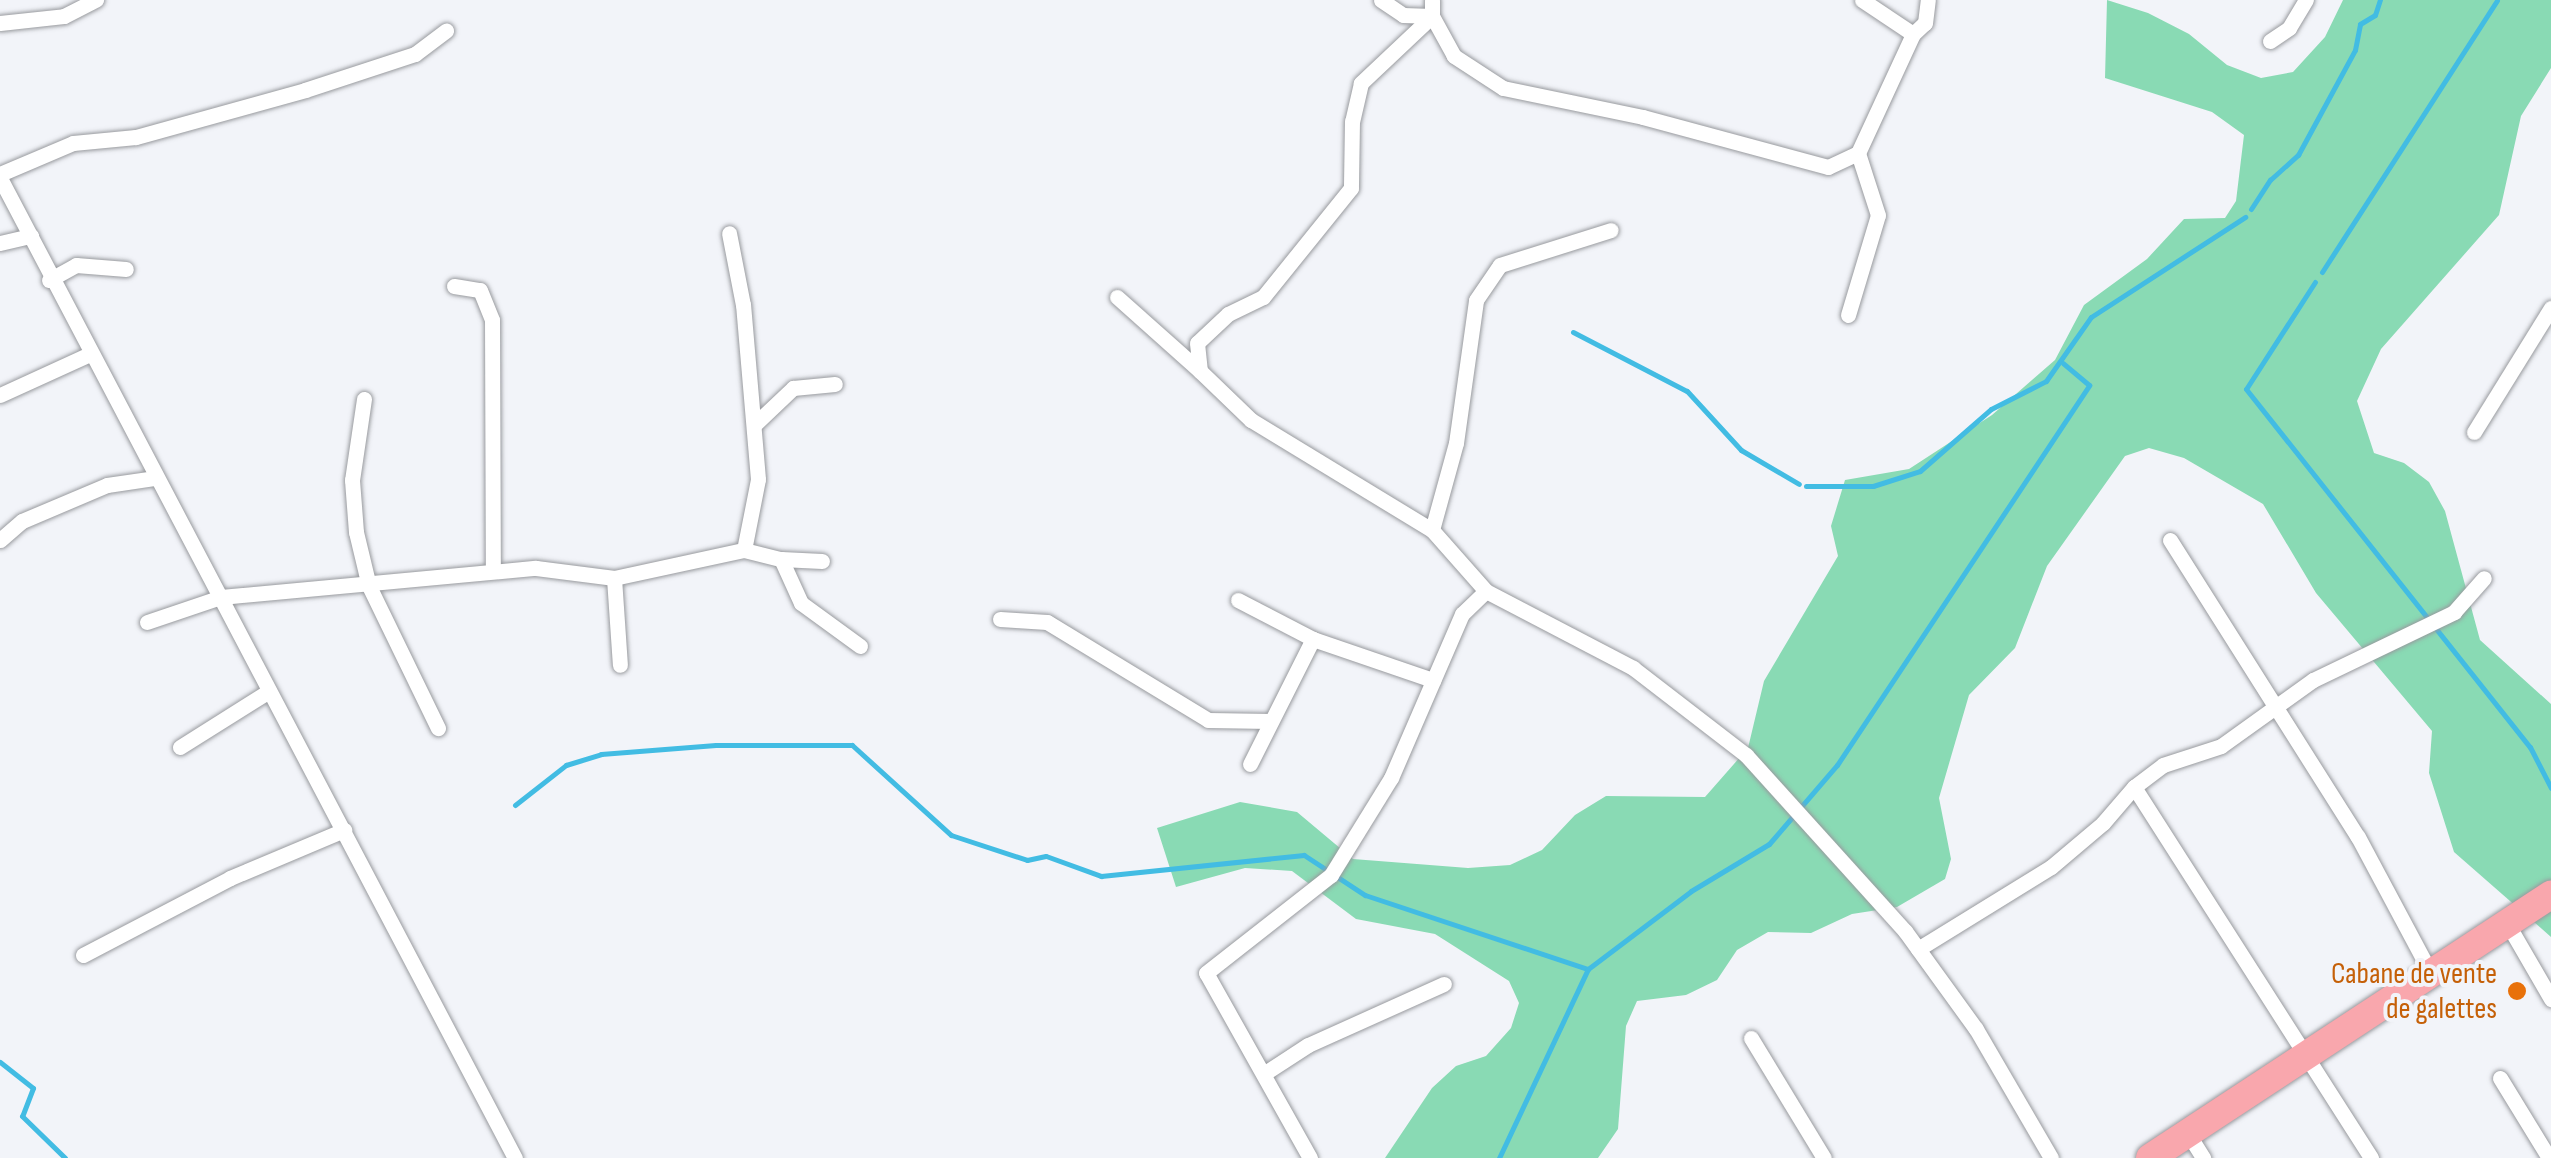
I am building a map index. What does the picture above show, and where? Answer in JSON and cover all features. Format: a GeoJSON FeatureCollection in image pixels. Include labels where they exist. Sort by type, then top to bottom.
{"type":"FeatureCollection","features":[{"type":"Feature","properties":{"kind":"highway"},"geometry":{"type":"LineString","coordinates":[[2150,1158],[2429,970],[2551,895]]}},
{"type":"Feature","properties":{"kind":"street"},"geometry":{"type":"LineString","coordinates":[[0,23],[64,16],[96,0]]}},
{"type":"Feature","properties":{"kind":"street"},"geometry":{"type":"LineString","coordinates":[[1381,0],[1403,15],[1432,8]]}},
{"type":"Feature","properties":{"kind":"street"},"geometry":{"type":"LineString","coordinates":[[1862,0],[1913,34]]}},
{"type":"Feature","properties":{"kind":"street"},"geometry":{"type":"LineString","coordinates":[[1432,8],[1454,56],[1503,88],[1643,116],[1828,167],[1858,152],[1913,34],[1924,23],[1928,0]]}},
{"type":"Feature","properties":{"kind":"street"},"geometry":{"type":"LineString","coordinates":[[2270,40],[2289,28],[2306,0]]}},
{"type":"Feature","properties":{"kind":"street"},"geometry":{"type":"LineString","coordinates":[[1200,371],[1197,343],[1228,314],[1263,297],[1351,188],[1352,121],[1361,84],[1432,8]]}},
{"type":"Feature","properties":{"kind":"street"},"geometry":{"type":"LineString","coordinates":[[446,31],[414,54],[323,84],[136,137],[72,144],[0,176],[49,280],[221,597],[515,1158]]}},
{"type":"Feature","properties":{"kind":"street"},"geometry":{"type":"LineString","coordinates":[[1848,314],[1878,215],[1858,152]]}},
{"type":"Feature","properties":{"kind":"street"},"geometry":{"type":"LineString","coordinates":[[1432,530],[1456,443],[1476,300],[1500,265],[1611,230]]}},
{"type":"Feature","properties":{"kind":"street"},"geometry":{"type":"LineString","coordinates":[[729,233],[758,478],[744,550]]}},
{"type":"Feature","properties":{"kind":"street"},"geometry":{"type":"LineString","coordinates":[[0,243],[30,236]]}},
{"type":"Feature","properties":{"kind":"street"},"geometry":{"type":"LineString","coordinates":[[49,280],[76,265],[126,269]]}},
{"type":"Feature","properties":{"kind":"street"},"geometry":{"type":"LineString","coordinates":[[454,286],[480,290],[492,320],[494,571]]}},
{"type":"Feature","properties":{"kind":"street"},"geometry":{"type":"LineString","coordinates":[[1117,297],[1251,420],[1432,530],[1486,592],[1647,678],[1746,755],[1918,949],[1976,1028],[2051,1158]]}},
{"type":"Feature","properties":{"kind":"street"},"geometry":{"type":"LineString","coordinates":[[2474,432],[2551,308]]}},
{"type":"Feature","properties":{"kind":"street"},"geometry":{"type":"LineString","coordinates":[[0,394],[90,354]]}},
{"type":"Feature","properties":{"kind":"street"},"geometry":{"type":"LineString","coordinates":[[754,426],[793,388],[835,384]]}},
{"type":"Feature","properties":{"kind":"street"},"geometry":{"type":"LineString","coordinates":[[364,398],[352,480],[370,586],[438,728]]}},
{"type":"Feature","properties":{"kind":"street"},"geometry":{"type":"LineString","coordinates":[[0,540],[22,521],[107,485],[155,478]]}},
{"type":"Feature","properties":{"kind":"street"},"geometry":{"type":"LineString","coordinates":[[2170,540],[2358,837],[2429,970]]}},
{"type":"Feature","properties":{"kind":"street"},"geometry":{"type":"LineString","coordinates":[[147,622],[221,597],[370,586],[494,571],[536,568],[614,578],[744,550],[781,559],[822,560]]}},
{"type":"Feature","properties":{"kind":"street"},"geometry":{"type":"LineString","coordinates":[[781,559],[801,604],[860,646]]}},
{"type":"Feature","properties":{"kind":"street"},"geometry":{"type":"LineString","coordinates":[[614,578],[620,665]]}},
{"type":"Feature","properties":{"kind":"street"},"geometry":{"type":"LineString","coordinates":[[1918,949],[2051,867],[2104,823],[2134,787],[2163,765],[2220,746],[2313,680],[2454,612],[2484,578]]}},
{"type":"Feature","properties":{"kind":"street"},"geometry":{"type":"LineString","coordinates":[[1310,1158],[1206,973],[1331,874],[1390,778],[1462,614],[1486,592]]}},
{"type":"Feature","properties":{"kind":"street"},"geometry":{"type":"LineString","coordinates":[[1238,600],[1313,638],[1433,680]]}},
{"type":"Feature","properties":{"kind":"street"},"geometry":{"type":"LineString","coordinates":[[1000,619],[1047,622],[1208,720],[1271,722]]}},
{"type":"Feature","properties":{"kind":"street"},"geometry":{"type":"LineString","coordinates":[[1250,764],[1313,638]]}},
{"type":"Feature","properties":{"kind":"street"},"geometry":{"type":"LineString","coordinates":[[180,747],[269,691]]}},
{"type":"Feature","properties":{"kind":"street"},"geometry":{"type":"LineString","coordinates":[[2134,787],[2307,1052],[2371,1158]]}},
{"type":"Feature","properties":{"kind":"street"},"geometry":{"type":"LineString","coordinates":[[83,955],[230,878],[344,830]]}},
{"type":"Feature","properties":{"kind":"street"},"geometry":{"type":"LineString","coordinates":[[2507,923],[2551,1000]]}},
{"type":"Feature","properties":{"kind":"street"},"geometry":{"type":"LineString","coordinates":[[1265,1072],[1308,1045],[1444,984]]}},
{"type":"Feature","properties":{"kind":"street"},"geometry":{"type":"LineString","coordinates":[[1752,1038],[1824,1158]]}},
{"type":"Feature","properties":{"kind":"street"},"geometry":{"type":"LineString","coordinates":[[2500,1078],[2549,1158]]}},
{"type":"Feature","properties":{"kind":"street"},"geometry":{"type":"LineString","coordinates":[[2187,1132],[2204,1158]]}},
{"type":"Feature","properties":{"kind":"green space"},"geometry":{"type":"Polygon","coordinates":[[[2107,0],[2148,13],[2189,34],[2227,65],[2261,78],[2293,72],[2325,37],[2343,0],[2551,0],[2551,68],[2521,116],[2499,215],[2381,349],[2357,401],[2374,453],[2404,463],[2429,482],[2445,511],[2480,640],[2551,704],[2551,937],[2454,852],[2429,773],[2432,731],[2316,593],[2263,504],[2184,458],[2149,448],[2125,456],[2047,566],[2015,648],[1969,695],[1939,798],[1951,859],[1945,879],[1897,907],[1852,914],[1811,933],[1768,932],[1737,950],[1717,980],[1686,995],[1637,1001],[1626,1026],[1618,1129],[1598,1158],[1385,1158],[1432,1088],[1456,1066],[1486,1056],[1511,1028],[1519,1003],[1509,981],[1435,934],[1356,919],[1292,871],[1245,868],[1176,887],[1157,828],[1240,802],[1297,812],[1353,859],[1468,868],[1510,865],[1542,850],[1575,815],[1606,796],[1705,797],[1748,748],[1764,681],[1838,556],[1831,526],[1845,480],[1909,469],[1992,415],[2055,360],[2084,305],[2147,259],[2184,219],[2225,218],[2236,201],[2244,135],[2212,112],[2105,78],[2107,0]]]}},
{"type":"Feature","properties":{"kind":"waterway"},"geometry":{"type":"LineString","coordinates":[[2251,209],[2270,180],[2298,155],[2355,50],[2360,24],[2375,15],[2380,0]]}},
{"type":"Feature","properties":{"kind":"waterway"},"geometry":{"type":"LineString","coordinates":[[2322,272],[2497,0]]}},
{"type":"Feature","properties":{"kind":"waterway"},"geometry":{"type":"LineString","coordinates":[[1806,486],[1873,486],[1920,471],[1991,409],[2046,381],[2091,317],[2245,217]]}},
{"type":"Feature","properties":{"kind":"waterway"},"geometry":{"type":"LineString","coordinates":[[2315,282],[2246,389],[2530,747],[2551,788]]}},
{"type":"Feature","properties":{"kind":"waterway"},"geometry":{"type":"LineString","coordinates":[[1573,332],[1687,391],[1741,450],[1799,484]]}},
{"type":"Feature","properties":{"kind":"waterway"},"geometry":{"type":"LineString","coordinates":[[1499,1158],[1588,969],[1691,891],[1769,844],[1837,765],[2089,385],[2063,363]]}},
{"type":"Feature","properties":{"kind":"waterway"},"geometry":{"type":"LineString","coordinates":[[515,805],[566,765],[601,754],[716,745],[852,745],[951,835],[1027,860],[1046,856],[1101,876],[1304,855],[1365,895],[1588,969]]}},
{"type":"Feature","properties":{"kind":"waterway"},"geometry":{"type":"LineString","coordinates":[[0,1062],[33,1088],[22,1116],[65,1158]]}},
{"type":"Feature","properties":{"kind":"place","name":"Cabane de vente de galettes"},"geometry":{"type":"Point","coordinates":[2517,991]}}]}
